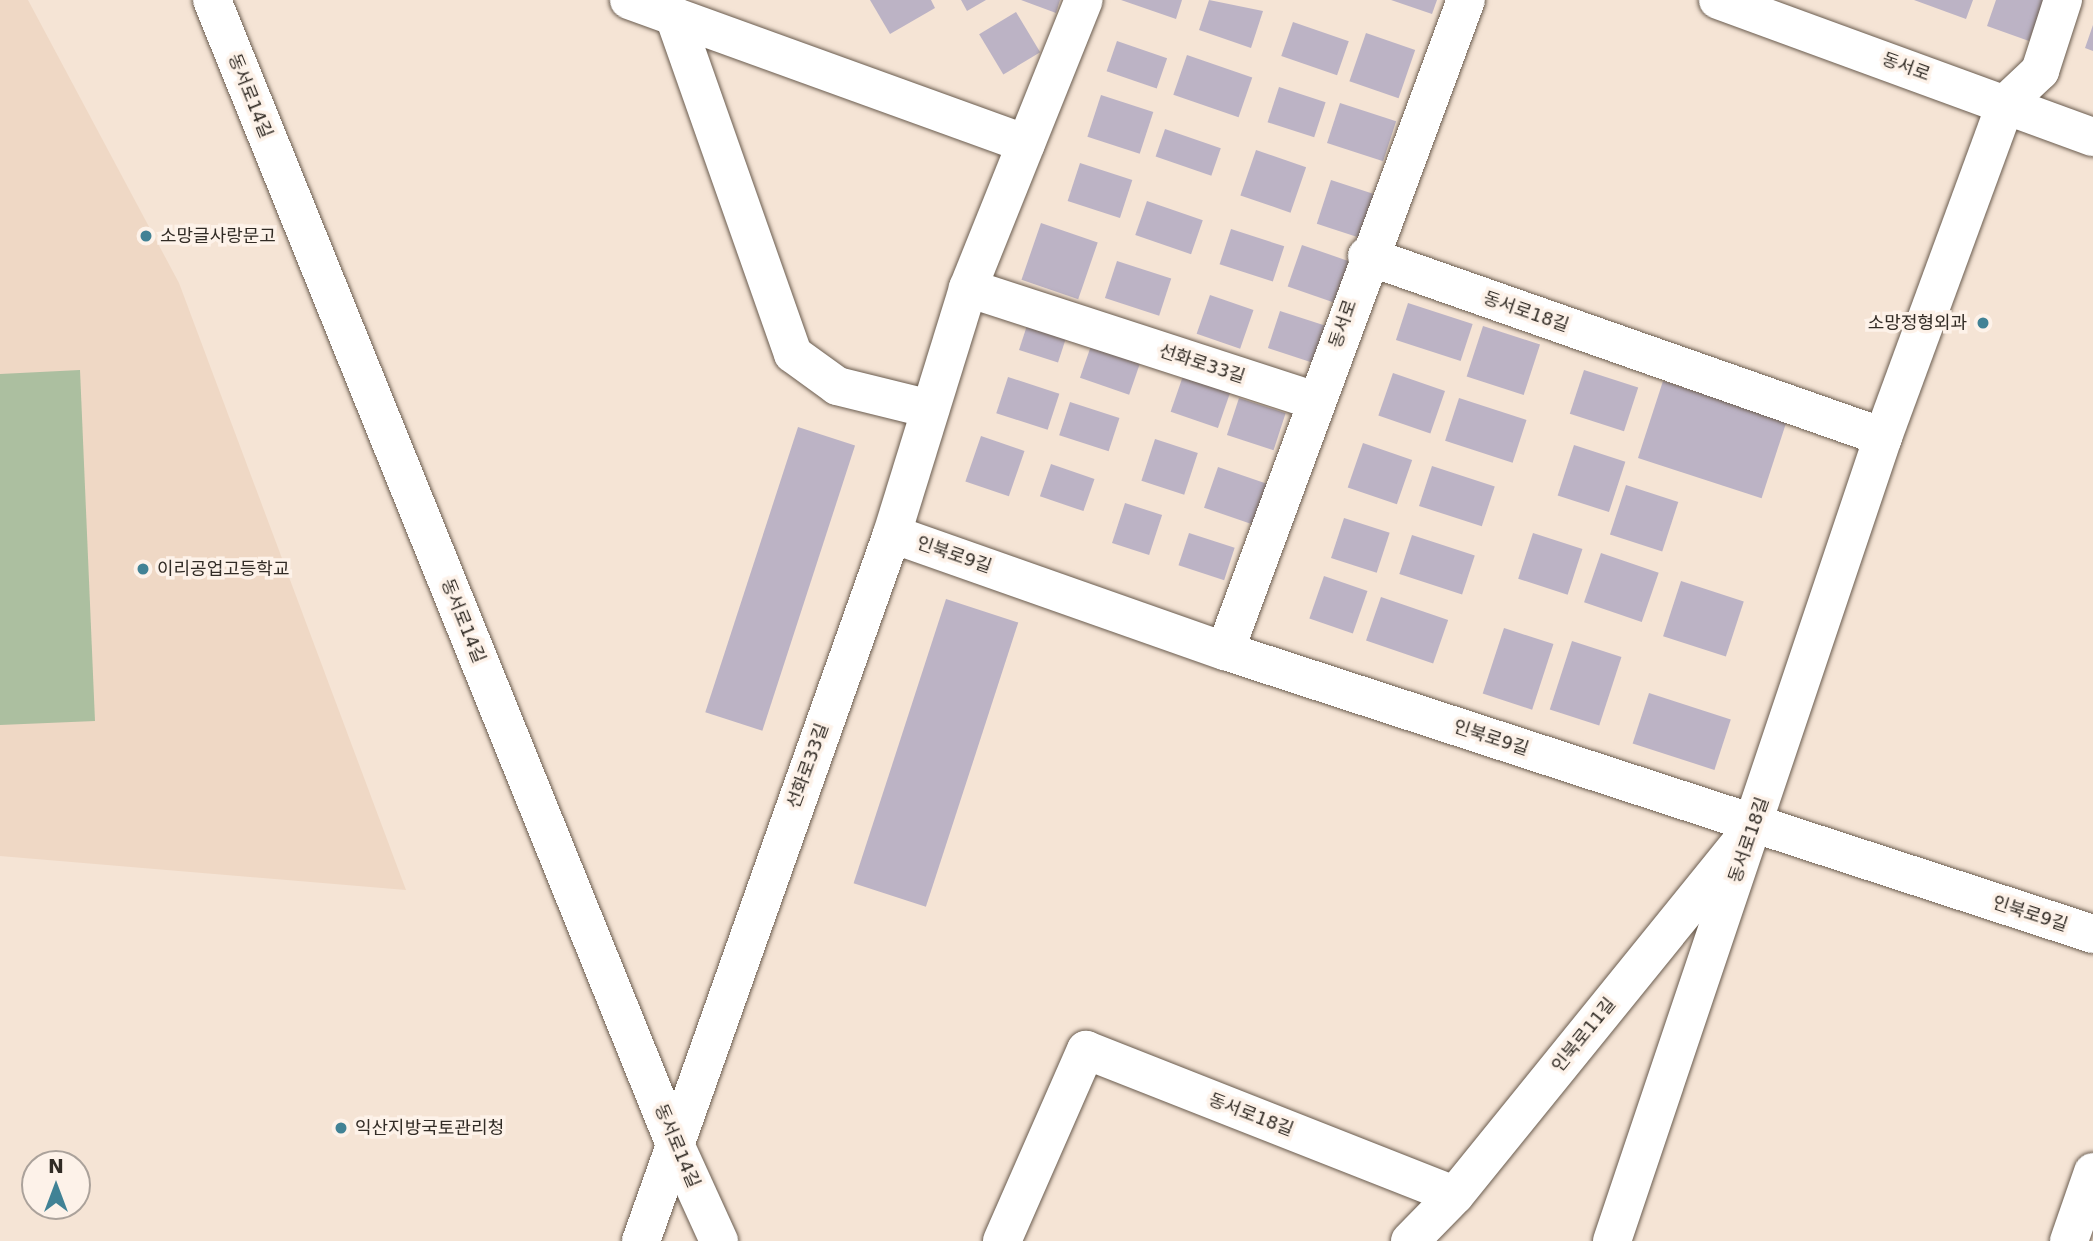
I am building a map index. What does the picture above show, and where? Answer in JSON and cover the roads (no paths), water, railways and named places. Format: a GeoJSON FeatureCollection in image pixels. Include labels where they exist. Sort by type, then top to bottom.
{"type":"FeatureCollection","features":[{"type":"Feature","properties":{"kind":"street","name":"동서로14길"},"geometry":{"type":"LineString","coordinates":[[212,0],[673,1140],[719,1241]]}},
{"type":"Feature","properties":{"kind":"street"},"geometry":{"type":"LineString","coordinates":[[629,0],[1026,144]]}},
{"type":"Feature","properties":{"kind":"street","name":"선화로33길"},"geometry":{"type":"LineString","coordinates":[[641,1241],[673,1140],[892,534],[968,288],[1084,0]]}},
{"type":"Feature","properties":{"kind":"street","name":"동서로"},"geometry":{"type":"LineString","coordinates":[[1225,651],[1367,256],[1466,0]]}},
{"type":"Feature","properties":{"kind":"street","name":"동서로"},"geometry":{"type":"LineString","coordinates":[[1718,0],[2093,137]]}},
{"type":"Feature","properties":{"kind":"street"},"geometry":{"type":"LineString","coordinates":[[2006,103],[2040,71],[2063,0]]}},
{"type":"Feature","properties":{"kind":"street"},"geometry":{"type":"LineString","coordinates":[[674,16],[793,354],[837,386],[930,409]]}},
{"type":"Feature","properties":{"kind":"street","name":"동서로18길"},"geometry":{"type":"LineString","coordinates":[[1612,1241],[1755,825],[1883,437],[2006,103]]}},
{"type":"Feature","properties":{"kind":"street","name":"동서로18길"},"geometry":{"type":"LineString","coordinates":[[1367,256],[1883,437]]}},
{"type":"Feature","properties":{"kind":"street","name":"선화로33길"},"geometry":{"type":"LineString","coordinates":[[968,288],[1316,401]]}},
{"type":"Feature","properties":{"kind":"street","name":"인북로9길"},"geometry":{"type":"LineString","coordinates":[[892,534],[1225,651],[2093,934]]}},
{"type":"Feature","properties":{"kind":"street","name":"인북로11길"},"geometry":{"type":"LineString","coordinates":[[1410,1241],[1455,1195],[1755,825]]}},
{"type":"Feature","properties":{"kind":"street","name":"동서로18길"},"geometry":{"type":"LineString","coordinates":[[1002,1241],[1086,1050],[1455,1195]]}},
{"type":"Feature","properties":{"kind":"street"},"geometry":{"type":"LineString","coordinates":[[2069,1241],[2093,1172]]}},
{"type":"Feature","properties":{"kind":"place","name":"소망글사랑문고"},"geometry":{"type":"Point","coordinates":[146,236]}},
{"type":"Feature","properties":{"kind":"place","name":"소망정형외과"},"geometry":{"type":"Point","coordinates":[1983,323]}},
{"type":"Feature","properties":{"kind":"place","name":"이리공업고등학교"},"geometry":{"type":"Point","coordinates":[143,569]}},
{"type":"Feature","properties":{"kind":"place","name":"익산지방국토관리청"},"geometry":{"type":"Point","coordinates":[341,1128]}}]}
